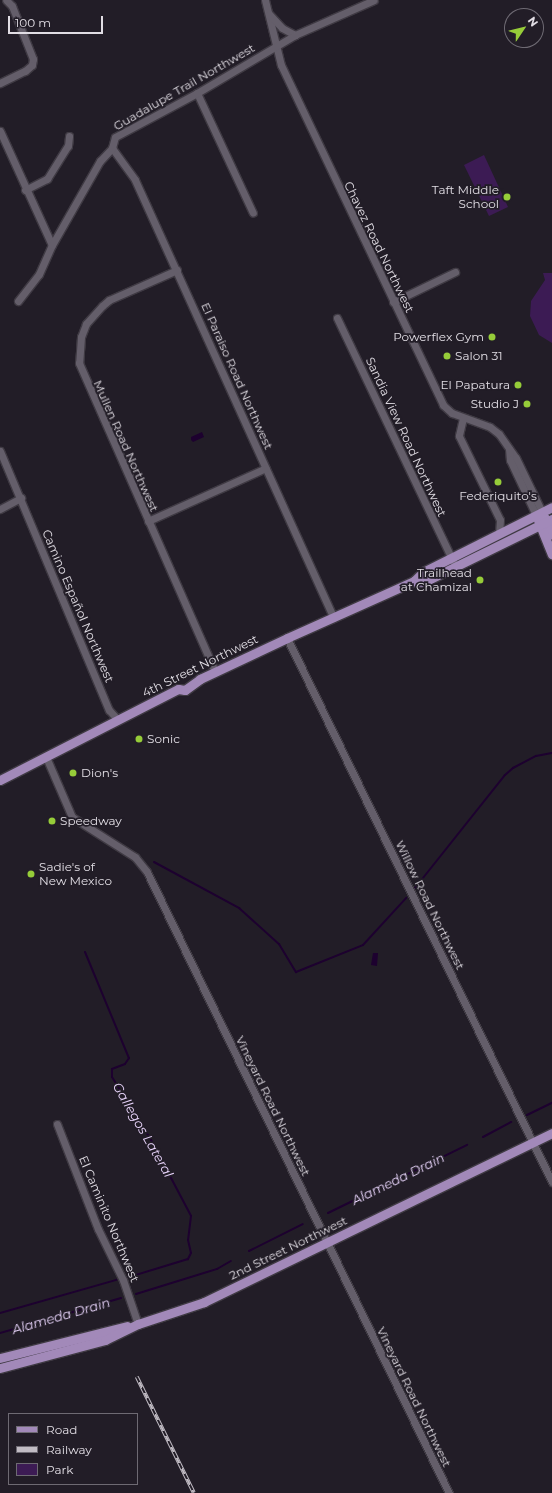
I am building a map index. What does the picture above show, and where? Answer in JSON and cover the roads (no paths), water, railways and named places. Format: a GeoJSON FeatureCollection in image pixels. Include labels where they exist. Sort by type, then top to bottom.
{"type":"FeatureCollection","features":[{"type":"Feature","properties":{"kind":"main road","name":"4th Street Northwest"},"geometry":{"type":"LineString","coordinates":[[414,581],[424,582],[476,556],[542,519],[552,507]]}},
{"type":"Feature","properties":{"kind":"main road","name":"4th Street Northwest"},"geometry":{"type":"LineString","coordinates":[[0,780],[178,690],[193,679],[200,679],[286,638],[334,618],[414,581],[422,572],[499,534],[542,519]]}},
{"type":"Feature","properties":{"kind":"main road"},"geometry":{"type":"LineString","coordinates":[[542,519],[552,535]]}},
{"type":"Feature","properties":{"kind":"main road"},"geometry":{"type":"LineString","coordinates":[[542,519],[552,554]]}},
{"type":"Feature","properties":{"kind":"main road","name":"2nd Street Northwest"},"geometry":{"type":"LineString","coordinates":[[0,1368],[105,1340],[138,1324],[204,1302],[552,1133]]}},
{"type":"Feature","properties":{"kind":"main road","name":"2nd Street Northwest"},"geometry":{"type":"LineString","coordinates":[[0,1358],[102,1330],[138,1324]]}},
{"type":"Feature","properties":{"kind":"street"},"geometry":{"type":"LineString","coordinates":[[0,83],[25,71],[32,65],[33,59],[12,6],[6,0]]}},
{"type":"Feature","properties":{"kind":"street","name":"Chavez Road Northwest"},"geometry":{"type":"LineString","coordinates":[[265,0],[275,47],[285,72],[443,405],[448,411],[495,430],[516,458],[542,519]]}},
{"type":"Feature","properties":{"kind":"street","name":"Guadalupe Trail Northwest"},"geometry":{"type":"LineString","coordinates":[[18,301],[39,274],[52,245],[100,161],[112,148],[115,137],[197,93],[295,35],[374,0]]}},
{"type":"Feature","properties":{"kind":"street"},"geometry":{"type":"LineString","coordinates":[[268,13],[282,28],[295,35]]}},
{"type":"Feature","properties":{"kind":"street"},"geometry":{"type":"LineString","coordinates":[[197,93],[253,213]]}},
{"type":"Feature","properties":{"kind":"street"},"geometry":{"type":"LineString","coordinates":[[0,131],[25,190],[52,245]]}},
{"type":"Feature","properties":{"kind":"street"},"geometry":{"type":"LineString","coordinates":[[25,190],[47,179],[68,146],[69,136]]}},
{"type":"Feature","properties":{"kind":"street","name":"El Paraiso Road Northwest"},"geometry":{"type":"LineString","coordinates":[[112,148],[135,180],[334,618]]}},
{"type":"Feature","properties":{"kind":"street","name":"Mullen Road Northwest"},"geometry":{"type":"LineString","coordinates":[[177,270],[110,300],[102,306],[86,324],[79,349],[79,362],[83,377],[215,672]]}},
{"type":"Feature","properties":{"kind":"street"},"geometry":{"type":"LineString","coordinates":[[393,302],[455,272]]}},
{"type":"Feature","properties":{"kind":"street","name":"Sandia View Road Northwest"},"geometry":{"type":"LineString","coordinates":[[337,318],[455,566]]}},
{"type":"Feature","properties":{"kind":"street"},"geometry":{"type":"LineString","coordinates":[[463,418],[459,428],[460,440],[497,514],[501,526],[499,534]]}},
{"type":"Feature","properties":{"kind":"street","name":"Camino Español Northwest"},"geometry":{"type":"LineString","coordinates":[[0,451],[109,710],[118,720]]}},
{"type":"Feature","properties":{"kind":"street"},"geometry":{"type":"LineString","coordinates":[[148,521],[266,468]]}},
{"type":"Feature","properties":{"kind":"street"},"geometry":{"type":"LineString","coordinates":[[0,509],[21,498]]}},
{"type":"Feature","properties":{"kind":"street","name":"Willow Road Northwest"},"geometry":{"type":"LineString","coordinates":[[286,638],[552,1182]]}},
{"type":"Feature","properties":{"kind":"street","name":"Vineyard Road Northwest"},"geometry":{"type":"LineString","coordinates":[[46,757],[72,817],[135,857],[147,872],[449,1493]]}},
{"type":"Feature","properties":{"kind":"street","name":"El Caminito Northwest"},"geometry":{"type":"LineString","coordinates":[[57,1124],[98,1229],[123,1280],[138,1324]]}},
{"type":"Feature","properties":{"kind":"waterway"},"geometry":{"type":"LineString","coordinates":[[415,888],[505,775],[513,768],[536,756],[552,753]]}},
{"type":"Feature","properties":{"kind":"waterway"},"geometry":{"type":"LineString","coordinates":[[154,862],[239,908],[279,944],[296,972],[363,945],[406,898]]}},
{"type":"Feature","properties":{"kind":"waterway","name":"Gallegos Lateral"},"geometry":{"type":"LineString","coordinates":[[85,952],[129,1058],[125,1064],[112,1069],[112,1077],[151,1140],[191,1216],[188,1240],[191,1253],[188,1259],[129,1277]]}},
{"type":"Feature","properties":{"kind":"waterway","name":"Alameda Drain"},"geometry":{"type":"LineString","coordinates":[[527,1115],[552,1103]]}},
{"type":"Feature","properties":{"kind":"waterway","name":"Alameda Drain"},"geometry":{"type":"LineString","coordinates":[[483,1137],[511,1122]]}},
{"type":"Feature","properties":{"kind":"waterway","name":"Alameda Drain"},"geometry":{"type":"LineString","coordinates":[[328,1213],[467,1145]]}},
{"type":"Feature","properties":{"kind":"waterway","name":"Alameda Drain"},"geometry":{"type":"LineString","coordinates":[[249,1251],[303,1224]]}},
{"type":"Feature","properties":{"kind":"waterway","name":"Alameda Drain"},"geometry":{"type":"LineString","coordinates":[[136,1294],[217,1269],[231,1261]]}},
{"type":"Feature","properties":{"kind":"waterway","name":"Gallegos Lateral"},"geometry":{"type":"LineString","coordinates":[[0,1313],[116,1280]]}},
{"type":"Feature","properties":{"kind":"waterway","name":"Alameda Drain"},"geometry":{"type":"LineString","coordinates":[[0,1333],[121,1298]]}},
{"type":"Feature","properties":{"kind":"railway"},"geometry":{"type":"LineString","coordinates":[[137,1377],[194,1493]]}},
{"type":"Feature","properties":{"kind":"place","name":"Taft Middle School"},"geometry":{"type":"Point","coordinates":[507,197]}},
{"type":"Feature","properties":{"kind":"place","name":"Powerflex Gym"},"geometry":{"type":"Point","coordinates":[492,337]}},
{"type":"Feature","properties":{"kind":"place","name":"Salon 31"},"geometry":{"type":"Point","coordinates":[447,356]}},
{"type":"Feature","properties":{"kind":"place","name":"El Papatura"},"geometry":{"type":"Point","coordinates":[518,385]}},
{"type":"Feature","properties":{"kind":"place","name":"Studio J"},"geometry":{"type":"Point","coordinates":[527,404]}},
{"type":"Feature","properties":{"kind":"place","name":"Federiquito's"},"geometry":{"type":"Point","coordinates":[498,482]}},
{"type":"Feature","properties":{"kind":"place","name":"Trailhead at Chamizal"},"geometry":{"type":"Point","coordinates":[480,580]}},
{"type":"Feature","properties":{"kind":"place","name":"Sonic"},"geometry":{"type":"Point","coordinates":[139,739]}},
{"type":"Feature","properties":{"kind":"place","name":"Dion's"},"geometry":{"type":"Point","coordinates":[73,773]}},
{"type":"Feature","properties":{"kind":"place","name":"Speedway"},"geometry":{"type":"Point","coordinates":[52,821]}},
{"type":"Feature","properties":{"kind":"place","name":"Sadie's of New Mexico"},"geometry":{"type":"Point","coordinates":[31,874]}}]}
